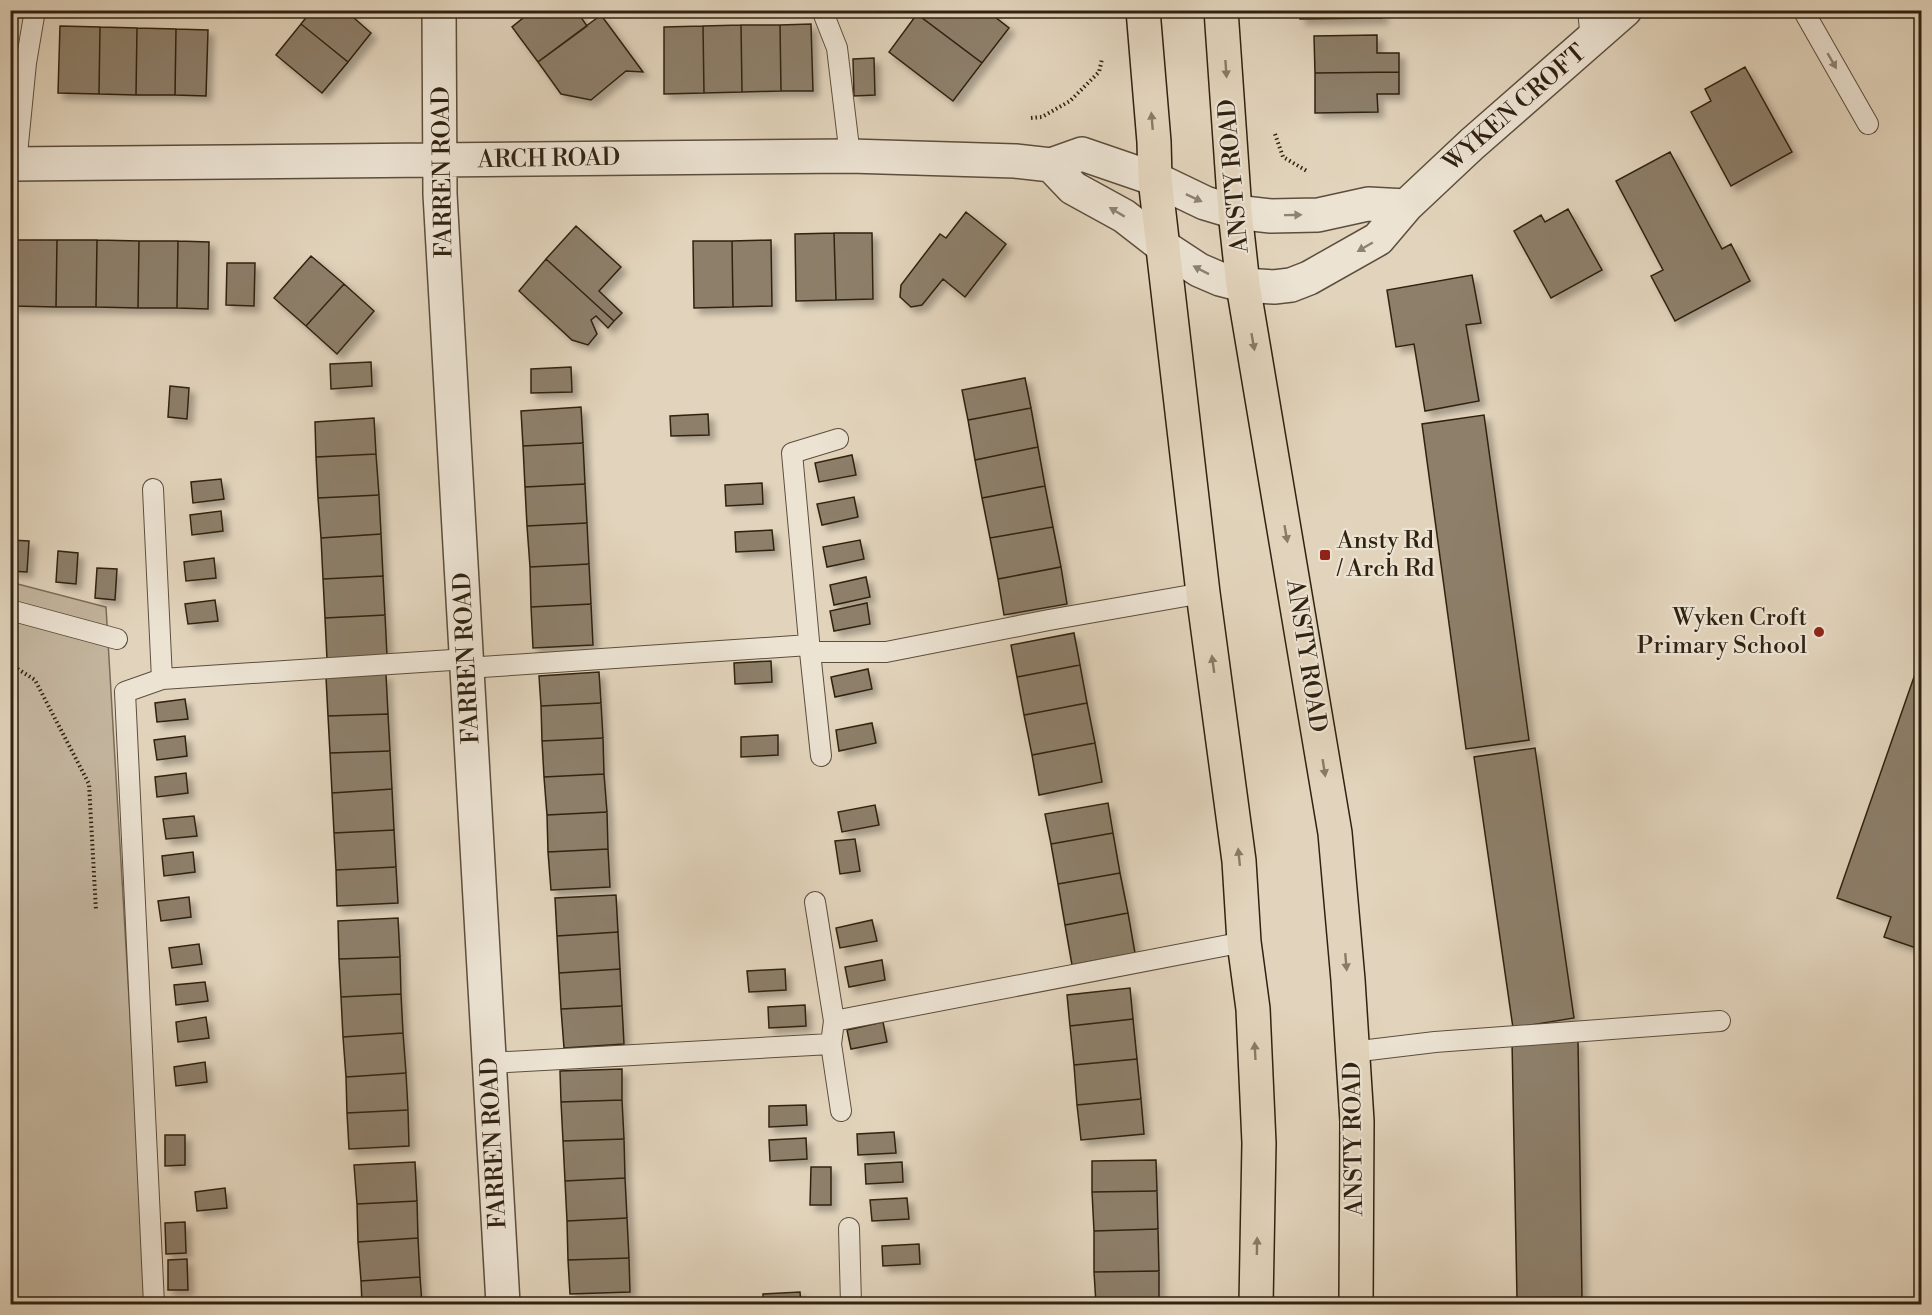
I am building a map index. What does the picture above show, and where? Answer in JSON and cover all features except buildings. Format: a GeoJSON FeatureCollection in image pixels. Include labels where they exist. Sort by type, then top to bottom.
{"type":"FeatureCollection","features":[{"type":"Feature","properties":{"kind":"highway"},"geometry":{"type":"LineString","coordinates":[[1143,10],[1155,179],[1203,593],[1239,861],[1244,942],[1253,1009],[1259,1143],[1256,1305]]}},
{"type":"Feature","properties":{"kind":"highway","name":"ANSTY ROAD"},"geometry":{"type":"LineString","coordinates":[[1221,10],[1235,212],[1243,285],[1335,833],[1348,980],[1356,1121],[1356,1305]]}},
{"type":"Feature","properties":{"kind":"street","name":"FARREN ROAD"},"geometry":{"type":"LineString","coordinates":[[439,10],[441,206],[503,1305]]}},
{"type":"Feature","properties":{"kind":"street","name":"WYKEN CROFT"},"geometry":{"type":"LineString","coordinates":[[1164,247],[1199,270],[1243,285],[1274,287],[1291,285],[1309,278],[1378,239],[1406,206],[1472,144],[1589,25],[1624,10]]}},
{"type":"Feature","properties":{"kind":"street"},"geometry":{"type":"LineString","coordinates":[[1164,247],[1124,216],[1073,188],[1051,165],[1082,154],[1155,179],[1205,203],[1235,212],[1271,216],[1318,215],[1368,204],[1406,206]]}},
{"type":"Feature","properties":{"kind":"street","name":"ARCH ROAD"},"geometry":{"type":"LineString","coordinates":[[14,164],[850,156],[1051,165]]}},
{"type":"Feature","properties":{"kind":"lane"},"geometry":{"type":"LineString","coordinates":[[14,164],[35,10]]}},
{"type":"Feature","properties":{"kind":"lane"},"geometry":{"type":"LineString","coordinates":[[822,10],[837,48],[850,156]]}},
{"type":"Feature","properties":{"kind":"lane"},"geometry":{"type":"LineString","coordinates":[[1803,10],[1868,124]]}},
{"type":"Feature","properties":{"kind":"lane"},"geometry":{"type":"LineString","coordinates":[[821,756],[792,453],[838,439]]}},
{"type":"Feature","properties":{"kind":"lane"},"geometry":{"type":"LineString","coordinates":[[153,489],[162,679]]}},
{"type":"Feature","properties":{"kind":"lane"},"geometry":{"type":"LineString","coordinates":[[154,1305],[125,692],[162,679],[809,648],[886,652],[1203,593]]}},
{"type":"Feature","properties":{"kind":"lane"},"geometry":{"type":"LineString","coordinates":[[10,610],[117,639]]}},
{"type":"Feature","properties":{"kind":"lane"},"geometry":{"type":"LineString","coordinates":[[815,902],[834,1021],[831,1044],[841,1111]]}},
{"type":"Feature","properties":{"kind":"lane"},"geometry":{"type":"LineString","coordinates":[[834,1021],[1244,942]]}},
{"type":"Feature","properties":{"kind":"lane"},"geometry":{"type":"LineString","coordinates":[[1352,1052],[1435,1042],[1720,1021]]}},
{"type":"Feature","properties":{"kind":"lane"},"geometry":{"type":"LineString","coordinates":[[490,1063],[831,1044]]}},
{"type":"Feature","properties":{"kind":"lane"},"geometry":{"type":"LineString","coordinates":[[849,1228],[851,1305]]}},
{"type":"Feature","properties":{"kind":"path"},"geometry":{"type":"LineString","coordinates":[[1015,162],[1018,119],[1042,117],[1070,101],[1099,72],[1104,52]]}},
{"type":"Feature","properties":{"kind":"path"},"geometry":{"type":"LineString","coordinates":[[1273,128],[1282,157],[1316,176]]}},
{"type":"Feature","properties":{"kind":"path"},"geometry":{"type":"LineString","coordinates":[[10,664],[34,680],[89,783],[97,914]]}},
{"type":"Feature","properties":{"kind":"shaded area"},"geometry":{"type":"Polygon","coordinates":[[[10,582],[106,607],[147,1304],[11,1304],[10,582]]]}},
{"type":"Feature","properties":{"kind":"place","name":"Ansty Rd / Arch Rd"},"geometry":{"type":"Point","coordinates":[1325,555]}},
{"type":"Feature","properties":{"kind":"place","name":"Wyken Croft Primary School"},"geometry":{"type":"Point","coordinates":[1819,632]}}]}
